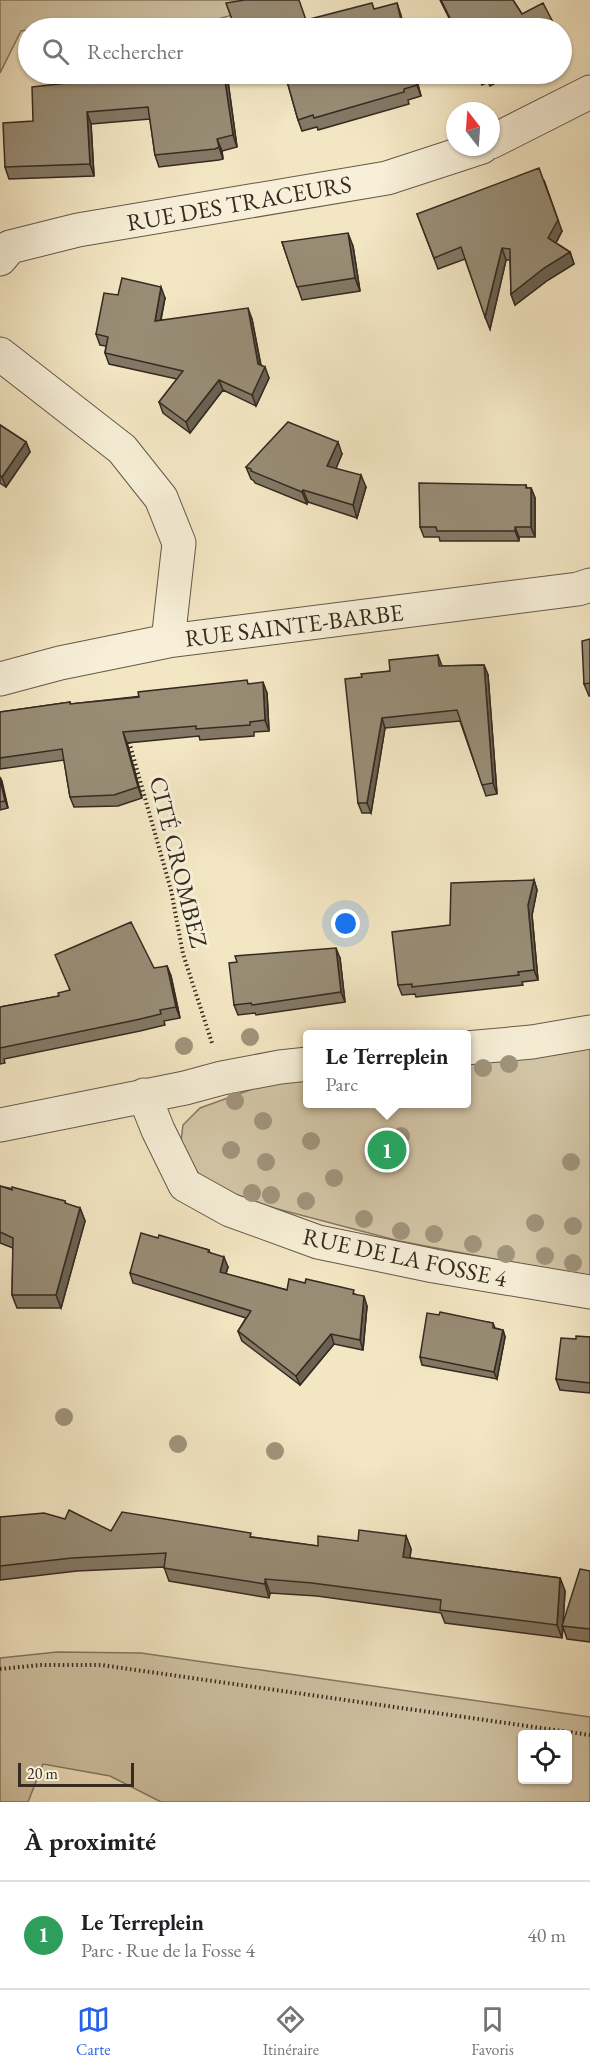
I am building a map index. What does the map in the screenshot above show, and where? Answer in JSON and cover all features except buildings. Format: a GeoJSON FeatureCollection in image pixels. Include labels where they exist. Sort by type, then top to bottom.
{"type":"FeatureCollection","features":[{"type":"Feature","properties":{"kind":"street"},"geometry":{"type":"LineString","coordinates":[[500,137],[590,92]]}},
{"type":"Feature","properties":{"kind":"street","name":"RUE DES TRACEURS"},"geometry":{"type":"LineString","coordinates":[[0,259],[10,247],[78,230],[387,178],[454,156]]}},
{"type":"Feature","properties":{"kind":"street"},"geometry":{"type":"LineString","coordinates":[[0,354],[122,449],[161,498],[179,543],[168,640]]}},
{"type":"Feature","properties":{"kind":"street","name":"RUE SAINTE-BARBE"},"geometry":{"type":"LineString","coordinates":[[0,679],[60,663],[168,640],[578,589],[590,585]]}},
{"type":"Feature","properties":{"kind":"street"},"geometry":{"type":"LineString","coordinates":[[471,1048],[531,1042],[590,1032]]}},
{"type":"Feature","properties":{"kind":"street"},"geometry":{"type":"LineString","coordinates":[[0,1125],[185,1088],[222,1078],[303,1065]]}},
{"type":"Feature","properties":{"kind":"street","name":"RUE DE LA FOSSE 4"},"geometry":{"type":"LineString","coordinates":[[144,1095],[185,1185],[230,1210],[318,1242],[434,1266],[590,1292]]}},
{"type":"Feature","properties":{"kind":"path","name":"CITÉ CROMBEZ"},"geometry":{"type":"LineString","coordinates":[[126,734],[171,890],[183,954],[222,1078]]}},
{"type":"Feature","properties":{"kind":"path"},"geometry":{"type":"LineString","coordinates":[[0,1669],[41,1665],[101,1665],[590,1736]]}},
{"type":"Feature","properties":{"kind":"shaded area"},"geometry":{"type":"Polygon","coordinates":[[[0,0],[289,0],[222,18],[18,18],[18,37],[0,73],[0,0]]]}},
{"type":"Feature","properties":{"kind":"shaded area"},"geometry":{"type":"Polygon","coordinates":[[[590,1038],[590,1277],[399,1241],[247,1201],[200,1175],[186,1159],[181,1141],[183,1125],[200,1108],[286,1077],[303,1075],[303,1108],[471,1108],[471,1053],[590,1038]]]}},
{"type":"Feature","properties":{"kind":"shaded area"},"geometry":{"type":"Polygon","coordinates":[[[57,1652],[141,1653],[590,1717],[590,1802],[161,1802],[110,1776],[43,1764],[28,1802],[0,1802],[0,1658],[57,1652]]]}},
{"type":"Feature","properties":{"kind":"place","name":"Le Terreplein"},"geometry":{"type":"Point","coordinates":[387,1150]}}]}
